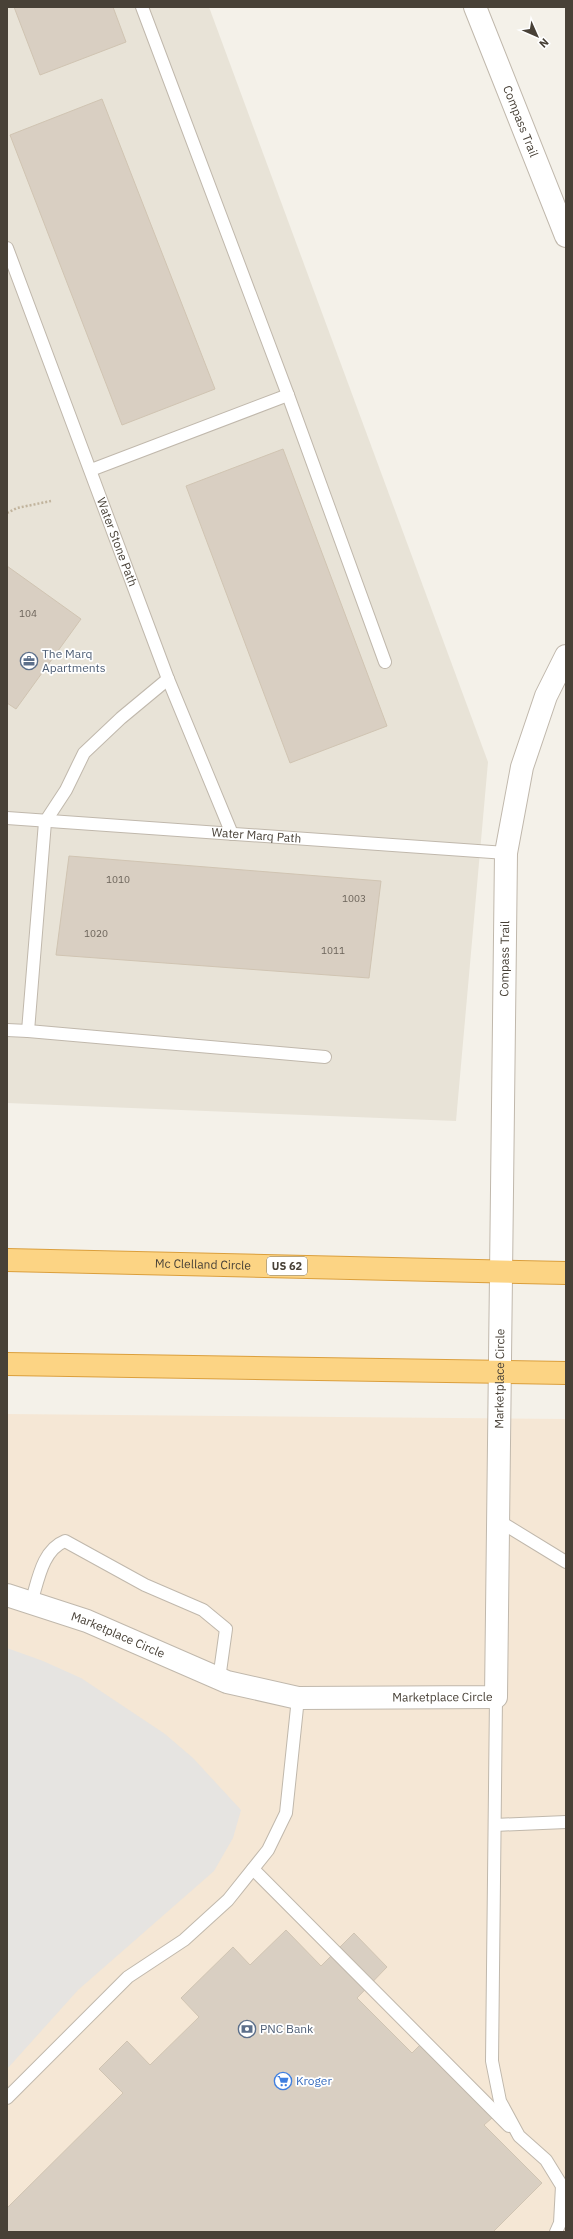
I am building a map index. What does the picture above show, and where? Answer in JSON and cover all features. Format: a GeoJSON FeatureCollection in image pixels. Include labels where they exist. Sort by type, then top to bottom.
{"type":"FeatureCollection","features":[{"type":"Feature","properties":{"kind":"highway","name":"Mc Clelland Circle"},"geometry":{"type":"LineString","coordinates":[[7,1260],[501,1272],[566,1272]]}},
{"type":"Feature","properties":{"kind":"highway"},"geometry":{"type":"LineString","coordinates":[[7,1364],[566,1374]]}},
{"type":"Feature","properties":{"kind":"street","name":"Compass Trail"},"geometry":{"type":"LineString","coordinates":[[475,7],[566,236]]}},
{"type":"Feature","properties":{"kind":"street","name":"Compass Trail"},"geometry":{"type":"LineString","coordinates":[[501,1272],[506,853],[522,767],[546,696],[566,656]]}},
{"type":"Feature","properties":{"kind":"street","name":"Marketplace Circle"},"geometry":{"type":"LineString","coordinates":[[7,1595],[87,1621],[227,1682],[298,1698],[496,1697],[501,1272]]}},
{"type":"Feature","properties":{"kind":"lane"},"geometry":{"type":"LineString","coordinates":[[142,7],[288,395],[385,662]]}},
{"type":"Feature","properties":{"kind":"lane","name":"Water Stone Path"},"geometry":{"type":"LineString","coordinates":[[7,248],[168,679],[232,834]]}},
{"type":"Feature","properties":{"kind":"lane"},"geometry":{"type":"LineString","coordinates":[[91,470],[288,395]]}},
{"type":"Feature","properties":{"kind":"lane"},"geometry":{"type":"LineString","coordinates":[[28,1032],[46,822],[66,790],[84,753],[121,718],[168,679]]}},
{"type":"Feature","properties":{"kind":"lane","name":"Water Marq Path"},"geometry":{"type":"LineString","coordinates":[[7,818],[46,822],[506,853]]}},
{"type":"Feature","properties":{"kind":"lane"},"geometry":{"type":"LineString","coordinates":[[7,1030],[325,1057]]}},
{"type":"Feature","properties":{"kind":"lane"},"geometry":{"type":"LineString","coordinates":[[498,1521],[566,1562]]}},
{"type":"Feature","properties":{"kind":"lane"},"geometry":{"type":"LineString","coordinates":[[31,1603],[44,1563],[55,1545],[65,1541],[145,1585],[203,1610],[226,1629],[219,1679]]}},
{"type":"Feature","properties":{"kind":"lane"},"geometry":{"type":"LineString","coordinates":[[496,1697],[492,2061],[500,2101],[519,2136]]}},
{"type":"Feature","properties":{"kind":"lane"},"geometry":{"type":"LineString","coordinates":[[7,2098],[128,1977],[184,1940],[228,1900],[268,1850],[286,1813],[298,1698]]}},
{"type":"Feature","properties":{"kind":"lane"},"geometry":{"type":"LineString","coordinates":[[494,1825],[566,1822]]}},
{"type":"Feature","properties":{"kind":"lane"},"geometry":{"type":"LineString","coordinates":[[253,1869],[519,2136],[546,2160],[562,2186],[560,2223],[556,2232]]}},
{"type":"Feature","properties":{"kind":"path"},"geometry":{"type":"LineString","coordinates":[[7,513],[17,508],[51,501]]}},
{"type":"Feature","properties":{"kind":"shaded area"},"geometry":{"type":"Polygon","coordinates":[[[7,7],[209,7],[488,762],[456,1121],[7,1103],[7,7]]]}},
{"type":"Feature","properties":{"kind":"shaded area"},"geometry":{"type":"Polygon","coordinates":[[[7,1414],[566,1419],[566,2232],[7,2232],[7,1414]]]}},
{"type":"Feature","properties":{"kind":"shaded area"},"geometry":{"type":"Polygon","coordinates":[[[7,1648],[43,1661],[81,1678],[165,1734],[193,1758],[241,1810],[233,1838],[214,1871],[78,1990],[7,2069],[7,1648]]]}},
{"type":"Feature","properties":{"kind":"building"},"geometry":{"type":"Polygon","coordinates":[[[14,7],[113,7],[126,42],[40,75],[14,7]]]}},
{"type":"Feature","properties":{"kind":"building"},"geometry":{"type":"Polygon","coordinates":[[[102,99],[215,389],[122,425],[10,135],[102,99]]]}},
{"type":"Feature","properties":{"kind":"building"},"geometry":{"type":"Polygon","coordinates":[[[283,449],[387,726],[290,763],[186,486],[283,449]]]}},
{"type":"Feature","properties":{"kind":"building","name":"The Marq Apartments"},"geometry":{"type":"Polygon","coordinates":[[[7,566],[81,619],[16,709],[7,703],[7,566]]]}},
{"type":"Feature","properties":{"kind":"building"},"geometry":{"type":"Polygon","coordinates":[[[69,856],[381,881],[369,978],[56,955],[69,856]]]}},
{"type":"Feature","properties":{"kind":"building","name":"Kroger"},"geometry":{"type":"Polygon","coordinates":[[[286,1930],[321,1966],[354,1933],[387,1967],[357,1998],[412,2053],[420,2045],[492,2118],[484,2125],[542,2183],[493,2232],[7,2232],[7,2208],[123,2093],[99,2069],[127,2041],[150,2065],[199,2017],[181,1998],[233,1947],[250,1965],[286,1930]]]}},
{"type":"Feature","properties":{"kind":"place","name":"The Marq Apartments"},"geometry":{"type":"Point","coordinates":[29,661]}},
{"type":"Feature","properties":{"kind":"place","name":"PNC Bank"},"geometry":{"type":"Point","coordinates":[247,2029]}},
{"type":"Feature","properties":{"kind":"place","name":"Kroger"},"geometry":{"type":"Point","coordinates":[283,2081]}}]}
